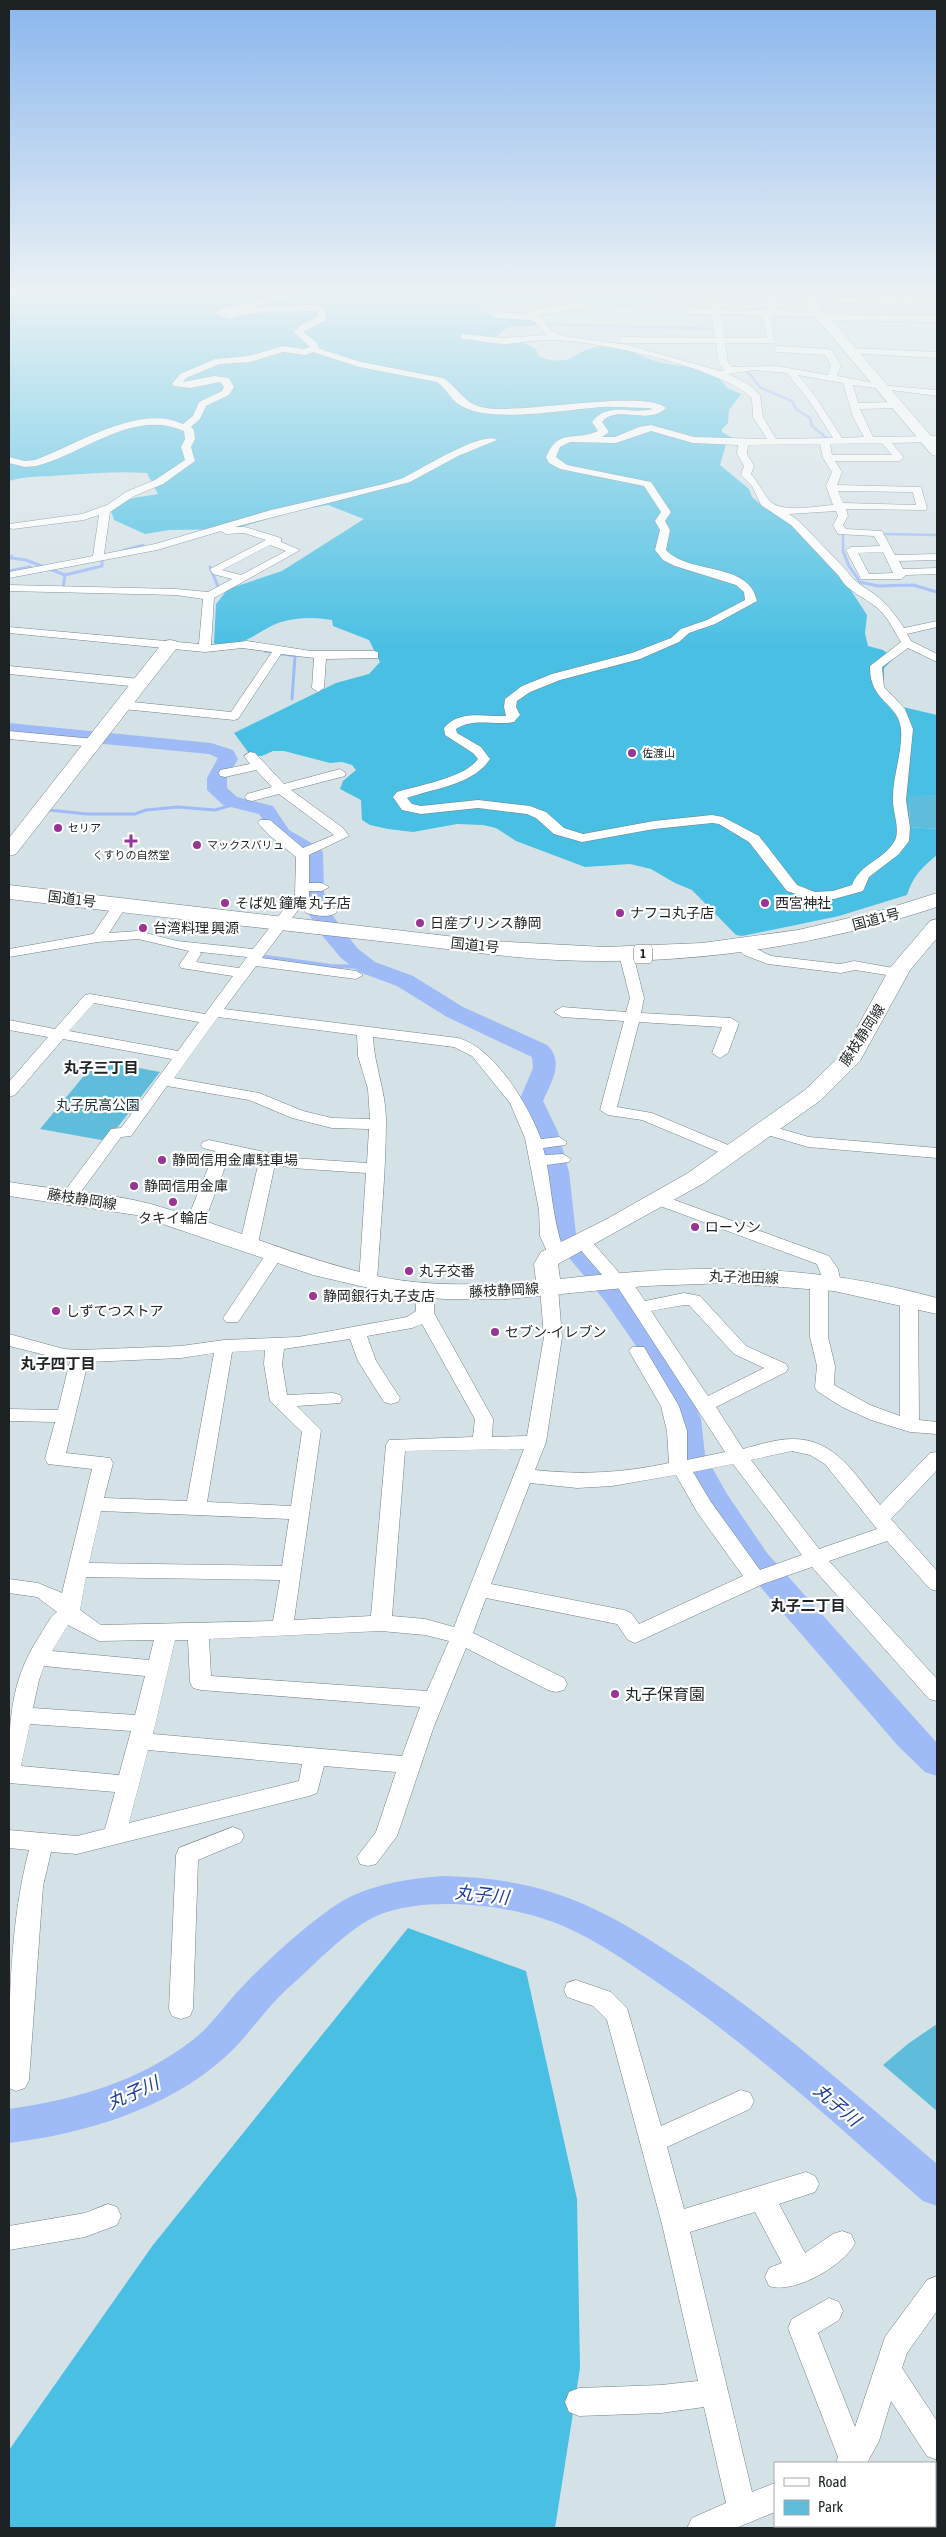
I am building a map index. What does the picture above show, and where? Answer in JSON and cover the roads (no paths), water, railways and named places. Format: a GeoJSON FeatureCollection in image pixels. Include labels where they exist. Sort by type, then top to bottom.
{"type":"FeatureCollection","features":[{"type":"Feature","properties":{"kind":"highway","name":"国道1号"},"geometry":{"type":"LineString","coordinates":[[9,892],[280,924],[321,917],[344,931],[490,948],[555,953],[626,954],[742,946],[830,930],[905,911],[937,900]]}},
{"type":"Feature","properties":{"kind":"main road"},"geometry":{"type":"LineString","coordinates":[[904,412],[931,439],[937,452]]}},
{"type":"Feature","properties":{"kind":"main road"},"geometry":{"type":"LineString","coordinates":[[9,850],[170,645]]}},
{"type":"Feature","properties":{"kind":"main road"},"geometry":{"type":"LineString","coordinates":[[905,911],[921,910],[929,913],[936,927]]}},
{"type":"Feature","properties":{"kind":"main road","name":"藤枝静岡線"},"geometry":{"type":"LineString","coordinates":[[9,1189],[69,1196],[140,1209],[194,1225],[425,1302],[480,1292],[549,1288],[546,1264],[550,1257],[570,1249],[734,1153],[813,1095],[847,1063],[867,1034],[899,973],[936,927]]}},
{"type":"Feature","properties":{"kind":"main road","name":"丸子池田線"},"geometry":{"type":"LineString","coordinates":[[549,1288],[609,1279],[718,1275],[761,1276],[828,1283],[908,1298],[937,1306]]}},
{"type":"Feature","properties":{"kind":"street"},"geometry":{"type":"LineString","coordinates":[[185,427],[197,417],[199,412]]}},
{"type":"Feature","properties":{"kind":"street"},"geometry":{"type":"LineString","coordinates":[[590,439],[604,432],[597,422],[602,416],[616,413],[640,412]]}},
{"type":"Feature","properties":{"kind":"street"},"geometry":{"type":"LineString","coordinates":[[758,412],[758,417],[773,441]]}},
{"type":"Feature","properties":{"kind":"street"},"geometry":{"type":"LineString","coordinates":[[821,412],[839,440]]}},
{"type":"Feature","properties":{"kind":"street"},"geometry":{"type":"LineString","coordinates":[[858,412],[870,440]]}},
{"type":"Feature","properties":{"kind":"street"},"geometry":{"type":"LineString","coordinates":[[9,460],[25,464],[36,463],[67,452],[112,431],[146,422],[167,420],[185,427],[190,433],[186,447],[190,461],[160,482],[130,494],[108,508],[84,517],[11,523]]}},
{"type":"Feature","properties":{"kind":"street"},"geometry":{"type":"LineString","coordinates":[[907,643],[876,666],[875,673],[877,688],[880,693],[906,719],[907,730],[899,800],[904,834],[894,851],[863,875],[861,884],[852,891],[823,896],[805,894],[792,888],[782,877],[762,847],[750,835],[731,824],[717,819],[654,825],[582,838],[559,831],[536,812],[513,806],[463,804],[421,810],[407,806],[400,797],[468,774],[483,763],[484,759],[477,750],[451,735],[450,728],[454,725],[476,718],[510,719],[514,715],[510,707],[511,699],[526,689],[570,673],[636,656],[675,640],[685,631],[711,622],[751,601],[751,594],[748,590],[735,581],[718,574],[680,564],[663,555],[660,550],[665,530],[660,521],[666,512],[647,484],[577,472],[553,461],[554,449],[560,442],[568,439],[616,440],[642,429],[651,428],[693,440],[743,442],[931,439]]}},
{"type":"Feature","properties":{"kind":"street"},"geometry":{"type":"LineString","coordinates":[[802,428],[810,441]]}},
{"type":"Feature","properties":{"kind":"street"},"geometry":{"type":"LineString","coordinates":[[9,575],[157,547],[275,512],[363,493],[406,480],[454,454],[492,440]]}},
{"type":"Feature","properties":{"kind":"street"},"geometry":{"type":"LineString","coordinates":[[828,458],[898,458],[885,440]]}},
{"type":"Feature","properties":{"kind":"street"},"geometry":{"type":"LineString","coordinates":[[743,442],[742,454],[749,466],[746,475],[756,485],[761,499],[775,512],[795,523],[838,570],[865,577],[901,576],[878,533],[842,532],[838,524],[843,516],[832,488],[832,481],[837,472],[828,458],[824,441]]}},
{"type":"Feature","properties":{"kind":"street"},"geometry":{"type":"LineString","coordinates":[[775,512],[839,507],[922,508],[917,489],[832,488]]}},
{"type":"Feature","properties":{"kind":"street"},"geometry":{"type":"LineString","coordinates":[[99,559],[98,542],[105,520],[104,514],[108,508]]}},
{"type":"Feature","properties":{"kind":"street"},"geometry":{"type":"LineString","coordinates":[[206,532],[246,530],[277,540],[216,569],[217,572],[244,579]]}},
{"type":"Feature","properties":{"kind":"street"},"geometry":{"type":"LineString","coordinates":[[9,588],[176,592],[210,596],[295,550],[270,542]]}},
{"type":"Feature","properties":{"kind":"street"},"geometry":{"type":"LineString","coordinates":[[937,557],[851,550],[853,573],[848,582],[882,606],[907,643],[937,659]]}},
{"type":"Feature","properties":{"kind":"street"},"geometry":{"type":"LineString","coordinates":[[898,572],[937,571]]}},
{"type":"Feature","properties":{"kind":"street"},"geometry":{"type":"LineString","coordinates":[[205,648],[208,599],[210,596]]}},
{"type":"Feature","properties":{"kind":"street"},"geometry":{"type":"LineString","coordinates":[[900,632],[937,624]]}},
{"type":"Feature","properties":{"kind":"street"},"geometry":{"type":"LineString","coordinates":[[9,630],[205,648],[230,648],[245,645],[296,654],[374,655]]}},
{"type":"Feature","properties":{"kind":"street"},"geometry":{"type":"LineString","coordinates":[[123,705],[234,716],[276,655]]}},
{"type":"Feature","properties":{"kind":"street"},"geometry":{"type":"LineString","coordinates":[[318,688],[320,655]]}},
{"type":"Feature","properties":{"kind":"street"},"geometry":{"type":"LineString","coordinates":[[9,670],[140,683]]}},
{"type":"Feature","properties":{"kind":"street"},"geometry":{"type":"LineString","coordinates":[[9,734],[97,739]]}},
{"type":"Feature","properties":{"kind":"street"},"geometry":{"type":"LineString","coordinates":[[225,773],[254,761],[281,789],[338,831],[342,836],[318,848],[302,853]]}},
{"type":"Feature","properties":{"kind":"street"},"geometry":{"type":"LineString","coordinates":[[252,796],[340,773]]}},
{"type":"Feature","properties":{"kind":"street"},"geometry":{"type":"LineString","coordinates":[[69,1196],[117,1132],[126,1133],[302,892],[304,864],[302,853],[272,833],[265,823]]}},
{"type":"Feature","properties":{"kind":"street"},"geometry":{"type":"LineString","coordinates":[[302,892],[322,887]]}},
{"type":"Feature","properties":{"kind":"street"},"geometry":{"type":"LineString","coordinates":[[302,892],[321,917]]}},
{"type":"Feature","properties":{"kind":"street"},"geometry":{"type":"LineString","coordinates":[[98,938],[120,905]]}},
{"type":"Feature","properties":{"kind":"street"},"geometry":{"type":"LineString","coordinates":[[9,953],[98,938],[144,936],[251,963],[356,975]]}},
{"type":"Feature","properties":{"kind":"street"},"geometry":{"type":"LineString","coordinates":[[742,946],[749,952],[768,960],[841,969],[854,964],[899,973]]}},
{"type":"Feature","properties":{"kind":"street"},"geometry":{"type":"LineString","coordinates":[[194,954],[186,965],[251,963]]}},
{"type":"Feature","properties":{"kind":"street"},"geometry":{"type":"LineString","coordinates":[[626,954],[636,990],[633,1017],[608,1110],[646,1116],[734,1153]]}},
{"type":"Feature","properties":{"kind":"street"},"geometry":{"type":"LineString","coordinates":[[9,1092],[90,998],[212,1016],[437,1040],[469,1047],[478,1053],[517,1102],[534,1144],[547,1210],[549,1236],[570,1249],[609,1279],[640,1307],[737,1455],[816,1559],[937,1693]]}},
{"type":"Feature","properties":{"kind":"street"},"geometry":{"type":"LineString","coordinates":[[562,1012],[731,1023],[720,1053]]}},
{"type":"Feature","properties":{"kind":"street"},"geometry":{"type":"LineString","coordinates":[[9,1025],[182,1056]]}},
{"type":"Feature","properties":{"kind":"street"},"geometry":{"type":"LineString","coordinates":[[365,1031],[364,1043],[367,1063],[376,1089],[377,1124],[368,1282]]}},
{"type":"Feature","properties":{"kind":"street"},"geometry":{"type":"LineString","coordinates":[[163,1081],[252,1096],[298,1115],[332,1123],[377,1124]]}},
{"type":"Feature","properties":{"kind":"street"},"geometry":{"type":"LineString","coordinates":[[767,1130],[808,1142],[937,1153]]}},
{"type":"Feature","properties":{"kind":"street"},"geometry":{"type":"LineString","coordinates":[[534,1144],[559,1142]]}},
{"type":"Feature","properties":{"kind":"street"},"geometry":{"type":"LineString","coordinates":[[194,1225],[217,1146],[268,1158],[315,1165],[374,1168]]}},
{"type":"Feature","properties":{"kind":"street"},"geometry":{"type":"LineString","coordinates":[[249,1243],[268,1158]]}},
{"type":"Feature","properties":{"kind":"street"},"geometry":{"type":"LineString","coordinates":[[537,1161],[563,1159]]}},
{"type":"Feature","properties":{"kind":"street"},"geometry":{"type":"LineString","coordinates":[[658,1199],[823,1260],[828,1269],[828,1283],[819,1289],[819,1337],[826,1366],[824,1388],[854,1407],[910,1426],[937,1428]]}},
{"type":"Feature","properties":{"kind":"street"},"geometry":{"type":"LineString","coordinates":[[232,1318],[276,1252]]}},
{"type":"Feature","properties":{"kind":"street"},"geometry":{"type":"LineString","coordinates":[[368,1857],[386,1836],[410,1765],[462,1636],[536,1442],[553,1337],[549,1288]]}},
{"type":"Feature","properties":{"kind":"street"},"geometry":{"type":"LineString","coordinates":[[908,1298],[910,1426]]}},
{"type":"Feature","properties":{"kind":"street"},"geometry":{"type":"LineString","coordinates":[[640,1307],[684,1299],[694,1300],[740,1350],[779,1368],[705,1405]]}},
{"type":"Feature","properties":{"kind":"street"},"geometry":{"type":"LineString","coordinates":[[9,1340],[64,1355],[80,1356],[180,1352],[224,1346],[275,1343],[298,1344],[412,1322],[425,1302]]}},
{"type":"Feature","properties":{"kind":"street"},"geometry":{"type":"LineString","coordinates":[[425,1302],[484,1419],[482,1444]]}},
{"type":"Feature","properties":{"kind":"street"},"geometry":{"type":"LineString","coordinates":[[357,1334],[367,1361],[391,1398]]}},
{"type":"Feature","properties":{"kind":"street"},"geometry":{"type":"LineString","coordinates":[[275,1343],[273,1364],[279,1401],[312,1430],[283,1626]]}},
{"type":"Feature","properties":{"kind":"street"},"geometry":{"type":"LineString","coordinates":[[196,1508],[224,1346]]}},
{"type":"Feature","properties":{"kind":"street"},"geometry":{"type":"LineString","coordinates":[[669,1352],[640,1355],[670,1406],[677,1432],[677,1459],[704,1507],[756,1579]]}},
{"type":"Feature","properties":{"kind":"street"},"geometry":{"type":"LineString","coordinates":[[80,1356],[54,1459],[103,1463],[77,1570],[69,1612],[61,1620],[38,1658],[28,1680],[9,1773],[128,1785]]}},
{"type":"Feature","properties":{"kind":"street"},"geometry":{"type":"LineString","coordinates":[[279,1401],[333,1399]]}},
{"type":"Feature","properties":{"kind":"street"},"geometry":{"type":"LineString","coordinates":[[9,1415],[65,1416]]}},
{"type":"Feature","properties":{"kind":"street"},"geometry":{"type":"LineString","coordinates":[[381,1622],[396,1445],[536,1442]]}},
{"type":"Feature","properties":{"kind":"street"},"geometry":{"type":"LineString","coordinates":[[524,1476],[546,1479],[594,1480],[681,1468],[792,1445],[824,1454],[840,1467],[884,1526],[937,1584]]}},
{"type":"Feature","properties":{"kind":"street"},"geometry":{"type":"LineString","coordinates":[[479,1589],[624,1618],[635,1635],[756,1579],[816,1559],[884,1526],[937,1458]]}},
{"type":"Feature","properties":{"kind":"street"},"geometry":{"type":"LineString","coordinates":[[93,1504],[299,1513]]}},
{"type":"Feature","properties":{"kind":"street"},"geometry":{"type":"LineString","coordinates":[[77,1570],[291,1573]]}},
{"type":"Feature","properties":{"kind":"street"},"geometry":{"type":"LineString","coordinates":[[9,1586],[23,1587],[52,1596],[83,1627],[99,1633],[198,1632],[381,1622],[425,1627],[462,1636],[556,1684]]}},
{"type":"Feature","properties":{"kind":"street"},"geometry":{"type":"LineString","coordinates":[[114,1836],[142,1733],[166,1632]]}},
{"type":"Feature","properties":{"kind":"street"},"geometry":{"type":"LineString","coordinates":[[198,1632],[201,1682],[435,1700]]}},
{"type":"Feature","properties":{"kind":"street"},"geometry":{"type":"LineString","coordinates":[[38,1658],[157,1669]]}},
{"type":"Feature","properties":{"kind":"street"},"geometry":{"type":"LineString","coordinates":[[22,1715],[315,1756],[410,1765]]}},
{"type":"Feature","properties":{"kind":"street"},"geometry":{"type":"LineString","coordinates":[[9,1839],[76,1845],[309,1787],[315,1756]]}},
{"type":"Feature","properties":{"kind":"street"},"geometry":{"type":"LineString","coordinates":[[181,2009],[187,1855],[233,1836]]}},
{"type":"Feature","properties":{"kind":"street"},"geometry":{"type":"LineString","coordinates":[[16,2080],[31,1886],[42,1842]]}},
{"type":"Feature","properties":{"kind":"street"},"geometry":{"type":"LineString","coordinates":[[576,1990],[602,1999],[618,2015],[654,2140],[716,2392],[742,2510]]}},
{"type":"Feature","properties":{"kind":"street"},"geometry":{"type":"LineString","coordinates":[[654,2140],[741,2101]]}},
{"type":"Feature","properties":{"kind":"street"},"geometry":{"type":"LineString","coordinates":[[675,2224],[806,2184]]}},
{"type":"Feature","properties":{"kind":"street"},"geometry":{"type":"LineString","coordinates":[[761,2197],[789,2274],[842,2243]]}},
{"type":"Feature","properties":{"kind":"street"},"geometry":{"type":"LineString","coordinates":[[9,2238],[84,2225],[108,2216]]}},
{"type":"Feature","properties":{"kind":"street"},"geometry":{"type":"LineString","coordinates":[[852,2462],[865,2441],[895,2346],[935,2298]]}},
{"type":"Feature","properties":{"kind":"street"},"geometry":{"type":"LineString","coordinates":[[830,2311],[802,2328],[852,2462]]}},
{"type":"Feature","properties":{"kind":"street"},"geometry":{"type":"LineString","coordinates":[[888,2370],[937,2446]]}},
{"type":"Feature","properties":{"kind":"street"},"geometry":{"type":"LineString","coordinates":[[579,2402],[661,2398],[716,2392]]}},
{"type":"Feature","properties":{"kind":"street"},"geometry":{"type":"LineString","coordinates":[[702,2528],[774,2497]]}},
{"type":"Feature","properties":{"kind":"waterway"},"geometry":{"type":"LineString","coordinates":[[801,412],[810,418],[812,426],[828,439]]}},
{"type":"Feature","properties":{"kind":"waterway"},"geometry":{"type":"LineString","coordinates":[[843,534],[843,551]]}},
{"type":"Feature","properties":{"kind":"waterway"},"geometry":{"type":"LineString","coordinates":[[884,534],[937,535]]}},
{"type":"Feature","properties":{"kind":"waterway"},"geometry":{"type":"LineString","coordinates":[[124,550],[143,545]]}},
{"type":"Feature","properties":{"kind":"waterway"},"geometry":{"type":"LineString","coordinates":[[843,551],[849,566],[860,582],[878,586],[913,585],[937,592]]}},
{"type":"Feature","properties":{"kind":"waterway"},"geometry":{"type":"LineString","coordinates":[[12,556],[11,558],[26,560],[65,575]]}},
{"type":"Feature","properties":{"kind":"waterway"},"geometry":{"type":"LineString","coordinates":[[65,575],[102,566],[102,560]]}},
{"type":"Feature","properties":{"kind":"waterway"},"geometry":{"type":"LineString","coordinates":[[9,571],[30,567]]}},
{"type":"Feature","properties":{"kind":"waterway"},"geometry":{"type":"LineString","coordinates":[[210,567],[219,589]]}},
{"type":"Feature","properties":{"kind":"waterway"},"geometry":{"type":"LineString","coordinates":[[63,588],[65,575]]}},
{"type":"Feature","properties":{"kind":"waterway"},"geometry":{"type":"LineString","coordinates":[[265,651],[295,656],[292,699]]}},
{"type":"Feature","properties":{"kind":"waterway"},"geometry":{"type":"LineString","coordinates":[[9,729],[211,749],[226,754],[228,759],[217,778],[217,790],[230,801],[266,810],[282,834],[313,852],[313,892],[318,911],[328,928],[349,953],[367,967],[405,981],[455,1012],[539,1050],[544,1055],[545,1068],[531,1101],[546,1132],[557,1172],[563,1235],[614,1295],[655,1354],[674,1387],[687,1419],[691,1455],[714,1498],[756,1561],[911,1738],[937,1763]]}},
{"type":"Feature","properties":{"kind":"waterway"},"geometry":{"type":"LineString","coordinates":[[49,810],[87,814],[135,814],[146,810],[178,807],[215,810],[239,803]]}},
{"type":"Feature","properties":{"kind":"waterway"},"geometry":{"type":"LineString","coordinates":[[259,956],[331,966],[367,967]]}},
{"type":"Feature","properties":{"kind":"waterway","name":"丸子川"},"geometry":{"type":"LineString","coordinates":[[9,2126],[88,2111],[138,2092],[185,2066],[220,2038],[255,1997],[273,1980],[338,1923],[358,1909],[389,1897],[415,1893],[471,1891],[528,1900],[553,1907],[597,1927],[657,1963],[766,2042],[937,2188]]}},
{"type":"Feature","properties":{"kind":"place","name":"佐渡山"},"geometry":{"type":"Point","coordinates":[632,753]}},
{"type":"Feature","properties":{"kind":"place","name":"セリア"},"geometry":{"type":"Point","coordinates":[58,828]}},
{"type":"Feature","properties":{"kind":"place","name":"くすりの自然堂"},"geometry":{"type":"Point","coordinates":[131,841]}},
{"type":"Feature","properties":{"kind":"place","name":"マックスバリュ"},"geometry":{"type":"Point","coordinates":[197,845]}},
{"type":"Feature","properties":{"kind":"place","name":"そば処 鐘庵 丸子店"},"geometry":{"type":"Point","coordinates":[225,903]}},
{"type":"Feature","properties":{"kind":"place","name":"西宮神社"},"geometry":{"type":"Point","coordinates":[765,903]}},
{"type":"Feature","properties":{"kind":"place","name":"ナフコ丸子店"},"geometry":{"type":"Point","coordinates":[620,913]}},
{"type":"Feature","properties":{"kind":"place","name":"日産プリンス静岡"},"geometry":{"type":"Point","coordinates":[420,923]}},
{"type":"Feature","properties":{"kind":"place","name":"台湾料理 興源"},"geometry":{"type":"Point","coordinates":[143,928]}},
{"type":"Feature","properties":{"kind":"place","name":"静岡信用金庫駐車場"},"geometry":{"type":"Point","coordinates":[162,1160]}},
{"type":"Feature","properties":{"kind":"place","name":"静岡信用金庫"},"geometry":{"type":"Point","coordinates":[134,1186]}},
{"type":"Feature","properties":{"kind":"place","name":"タキイ輪店"},"geometry":{"type":"Point","coordinates":[173,1202]}},
{"type":"Feature","properties":{"kind":"place","name":"ローソン"},"geometry":{"type":"Point","coordinates":[695,1227]}},
{"type":"Feature","properties":{"kind":"place","name":"丸子交番"},"geometry":{"type":"Point","coordinates":[409,1271]}},
{"type":"Feature","properties":{"kind":"place","name":"静岡銀行丸子支店"},"geometry":{"type":"Point","coordinates":[313,1296]}},
{"type":"Feature","properties":{"kind":"place","name":"しずてつストア"},"geometry":{"type":"Point","coordinates":[56,1311]}},
{"type":"Feature","properties":{"kind":"place","name":"セブン-イレブン"},"geometry":{"type":"Point","coordinates":[495,1332]}},
{"type":"Feature","properties":{"kind":"place","name":"丸子保育園"},"geometry":{"type":"Point","coordinates":[615,1694]}},
{"type":"Feature","properties":{"kind":"district","name":"丸子三丁目"},"geometry":{"type":"Point","coordinates":[101,1068]}},
{"type":"Feature","properties":{"kind":"district","name":"丸子四丁目"},"geometry":{"type":"Point","coordinates":[58,1364]}},
{"type":"Feature","properties":{"kind":"district","name":"丸子二丁目"},"geometry":{"type":"Point","coordinates":[808,1606]}},
{"type":"Feature","properties":{"kind":"park label","name":"丸子尻高公園"},"geometry":{"type":"Point","coordinates":[98,1105]}}]}
